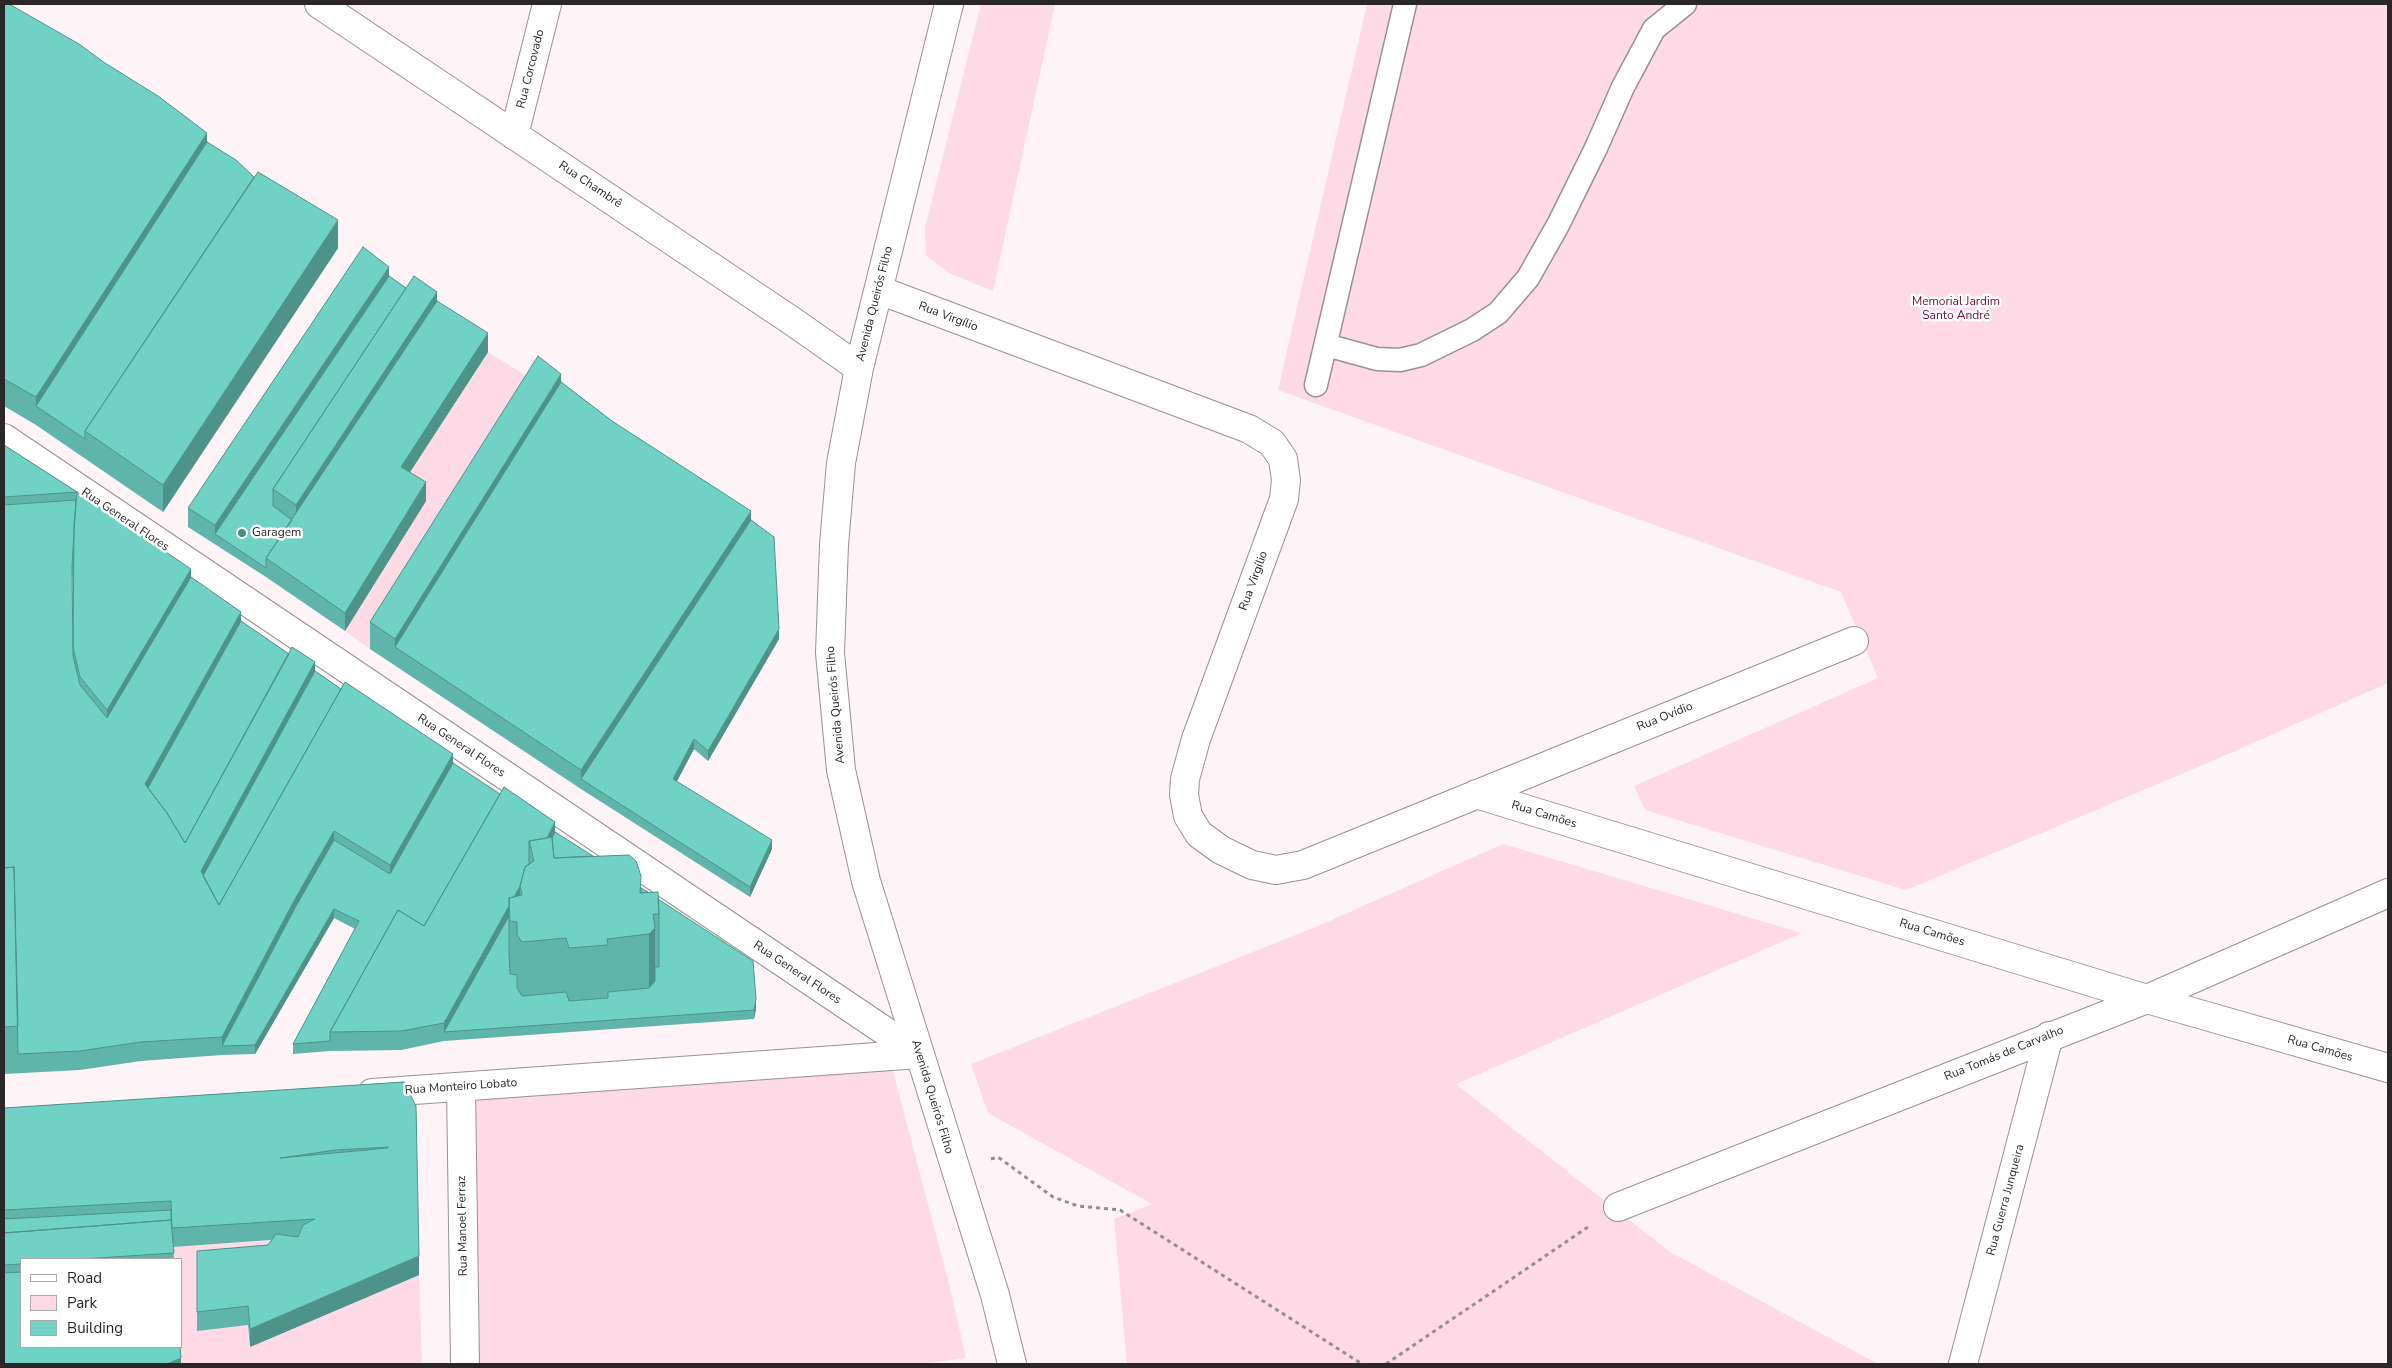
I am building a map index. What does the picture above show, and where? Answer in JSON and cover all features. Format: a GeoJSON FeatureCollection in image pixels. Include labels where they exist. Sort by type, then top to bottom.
{"type":"FeatureCollection","features":[{"type":"Feature","properties":{"kind":"street","name":"Rua Chambrê"},"geometry":{"type":"LineString","coordinates":[[319,4],[859,368]]}},
{"type":"Feature","properties":{"kind":"street","name":"Rua Corcovado"},"geometry":{"type":"LineString","coordinates":[[514,135],[547,4]]}},
{"type":"Feature","properties":{"kind":"street","name":"Avenida Queirós Filho"},"geometry":{"type":"LineString","coordinates":[[950,4],[859,368],[841,463],[834,545],[830,654],[841,770],[866,880],[995,1295],[1012,1364]]}},
{"type":"Feature","properties":{"kind":"street","name":"Rua Virgílio"},"geometry":{"type":"LineString","coordinates":[[879,290],[1250,429],[1272,443],[1283,459],[1286,480],[1284,500],[1196,739],[1185,779],[1184,795],[1188,816],[1199,834],[1221,850],[1252,865],[1276,870],[1302,865],[1476,794]]}},
{"type":"Feature","properties":{"kind":"street","name":"Rua General Flores"},"geometry":{"type":"LineString","coordinates":[[4,438],[919,1054]]}},
{"type":"Feature","properties":{"kind":"street","name":"Rua Ovídio"},"geometry":{"type":"LineString","coordinates":[[1476,794],[1854,641]]}},
{"type":"Feature","properties":{"kind":"street","name":"Rua Camões"},"geometry":{"type":"LineString","coordinates":[[1476,794],[2148,998],[2388,1068]]}},
{"type":"Feature","properties":{"kind":"street","name":"Rua Tomás de Carvalho"},"geometry":{"type":"LineString","coordinates":[[1618,1208],[2048,1036],[2148,998],[2388,893]]}},
{"type":"Feature","properties":{"kind":"street","name":"Rua Guerra Junqueira"},"geometry":{"type":"LineString","coordinates":[[1963,1364],[2048,1036]]}},
{"type":"Feature","properties":{"kind":"street","name":"Rua Monteiro Lobato"},"geometry":{"type":"LineString","coordinates":[[351,1095],[919,1054]]}},
{"type":"Feature","properties":{"kind":"street","name":"Rua Manoel Ferraz"},"geometry":{"type":"LineString","coordinates":[[461,1087],[465,1364]]}},
{"type":"Feature","properties":{"kind":"lane"},"geometry":{"type":"LineString","coordinates":[[1316,385],[1405,4]]}},
{"type":"Feature","properties":{"kind":"lane"},"geometry":{"type":"LineString","coordinates":[[1326,345],[1377,359],[1400,360],[1421,355],[1472,330],[1498,313],[1528,278],[1558,225],[1596,148],[1623,87],[1654,28],[1685,4]]}},
{"type":"Feature","properties":{"kind":"path"},"geometry":{"type":"LineString","coordinates":[[955,1169],[998,1157],[1053,1197],[1078,1206],[1120,1210],[1362,1364]]}},
{"type":"Feature","properties":{"kind":"path"},"geometry":{"type":"LineString","coordinates":[[1386,1364],[1618,1208]]}},
{"type":"Feature","properties":{"kind":"green space"},"geometry":{"type":"Polygon","coordinates":[[[981,4],[1055,4],[993,291],[949,273],[926,255],[925,228],[981,4]]]}},
{"type":"Feature","properties":{"kind":"green space","name":"Memorial Jardim Santo André"},"geometry":{"type":"Polygon","coordinates":[[[1367,4],[2388,4],[2388,683],[2210,762],[1906,890],[1645,810],[1634,786],[1878,678],[1841,592],[1278,390],[1367,4]]]}},
{"type":"Feature","properties":{"kind":"green space"},"geometry":{"type":"Polygon","coordinates":[[[488,352],[538,383],[370,649],[345,631],[426,501],[401,486],[488,352]]]}},
{"type":"Feature","properties":{"kind":"green space"},"geometry":{"type":"Polygon","coordinates":[[[1503,844],[1802,933],[1456,1084],[1670,1252],[1878,1364],[1127,1364],[1114,1219],[1152,1204],[988,1113],[971,1064],[1318,926],[1503,844]]]}},
{"type":"Feature","properties":{"kind":"green space"},"geometry":{"type":"Polygon","coordinates":[[[889,1056],[949,1284],[966,1358],[920,1364],[480,1364],[461,1087],[889,1056]]]}},
{"type":"Feature","properties":{"kind":"green space"},"geometry":{"type":"Polygon","coordinates":[[[315,1238],[248,1325],[249,1347],[419,1275],[422,1364],[181,1364],[179,1348],[182,1348],[182,1258],[172,1258],[171,1247],[315,1238]]]}},
{"type":"Feature","properties":{"kind":"building"},"geometry":{"type":"Polygon","coordinates":[[[4,4],[9,4],[79,44],[105,63],[158,96],[207,133],[36,397],[4,379],[4,4]]]}},
{"type":"Feature","properties":{"kind":"building"},"geometry":{"type":"Polygon","coordinates":[[[207,142],[236,160],[254,177],[85,431],[85,439],[36,406],[207,142]]]}},
{"type":"Feature","properties":{"kind":"building"},"geometry":{"type":"Polygon","coordinates":[[[258,172],[338,220],[163,485],[85,431],[258,172]]]}},
{"type":"Feature","properties":{"kind":"building"},"geometry":{"type":"Polygon","coordinates":[[[363,247],[389,267],[215,525],[188,508],[363,247]]]}},
{"type":"Feature","properties":{"kind":"building"},"geometry":{"type":"Polygon","coordinates":[[[389,276],[406,288],[273,489],[273,506],[292,520],[266,558],[266,568],[215,534],[389,276]]]}},
{"type":"Feature","properties":{"kind":"building"},"geometry":{"type":"Polygon","coordinates":[[[414,276],[437,292],[296,505],[273,489],[414,276]]]}},
{"type":"Feature","properties":{"kind":"building"},"geometry":{"type":"Polygon","coordinates":[[[437,301],[488,333],[401,467],[426,482],[345,613],[266,558],[437,301]]]}},
{"type":"Feature","properties":{"kind":"building"},"geometry":{"type":"Polygon","coordinates":[[[538,356],[561,374],[395,639],[370,622],[538,356]]]}},
{"type":"Feature","properties":{"kind":"building"},"geometry":{"type":"Polygon","coordinates":[[[561,382],[612,421],[751,511],[581,770],[395,647],[561,382]]]}},
{"type":"Feature","properties":{"kind":"building"},"geometry":{"type":"Polygon","coordinates":[[[4,445],[77,492],[4,497],[4,445]]]}},
{"type":"Feature","properties":{"kind":"building"},"geometry":{"type":"Polygon","coordinates":[[[77,492],[191,569],[107,710],[80,677],[73,647],[74,525],[77,492]]]}},
{"type":"Feature","properties":{"kind":"building"},"geometry":{"type":"Polygon","coordinates":[[[76,500],[72,566],[73,656],[80,685],[107,718],[191,577],[241,612],[145,784],[167,813],[185,843],[292,647],[315,662],[201,871],[219,905],[345,682],[453,754],[390,865],[334,831],[295,899],[222,1037],[141,1042],[80,1051],[18,1054],[14,867],[4,868],[4,505],[76,500]]]}},
{"type":"Feature","properties":{"kind":"building"},"geometry":{"type":"Polygon","coordinates":[[[751,520],[774,537],[779,629],[708,751],[694,739],[673,779],[772,840],[750,887],[581,779],[751,520]]]}},
{"type":"Feature","properties":{"kind":"building"},"geometry":{"type":"Polygon","coordinates":[[[241,621],[289,654],[185,843],[167,813],[148,788],[241,621]]]}},
{"type":"Feature","properties":{"kind":"building"},"geometry":{"type":"Polygon","coordinates":[[[315,671],[341,689],[219,905],[203,876],[315,671]]]}},
{"type":"Feature","properties":{"kind":"building"},"geometry":{"type":"Polygon","coordinates":[[[453,763],[500,794],[424,926],[398,910],[330,1032],[330,1041],[293,1044],[359,921],[334,909],[255,1045],[222,1046],[295,908],[334,840],[390,874],[453,763]]]}},
{"type":"Feature","properties":{"kind":"building"},"geometry":{"type":"Polygon","coordinates":[[[504,787],[555,822],[547,838],[529,841],[529,864],[525,867],[520,886],[514,897],[509,898],[509,906],[444,1023],[401,1031],[330,1032],[398,910],[424,926],[504,787]]]}},
{"type":"Feature","properties":{"kind":"building"},"geometry":{"type":"Polygon","coordinates":[[[555,832],[593,856],[554,858],[552,838],[555,832]]]}},
{"type":"Feature","properties":{"kind":"building"},"geometry":{"type":"Polygon","coordinates":[[[552,837],[554,858],[629,855],[636,861],[641,876],[640,893],[658,892],[659,914],[653,914],[655,928],[649,934],[607,939],[608,945],[569,948],[566,938],[522,942],[517,935],[517,922],[510,921],[509,898],[522,895],[520,886],[525,867],[534,861],[529,841],[552,837]]]}},
{"type":"Feature","properties":{"kind":"building"},"geometry":{"type":"Polygon","coordinates":[[[14,867],[18,1026],[4,1027],[4,868],[14,867]]]}},
{"type":"Feature","properties":{"kind":"building"},"geometry":{"type":"Polygon","coordinates":[[[641,888],[648,892],[641,893],[641,888]]]}},
{"type":"Feature","properties":{"kind":"building"},"geometry":{"type":"Polygon","coordinates":[[[658,899],[753,961],[756,999],[754,1010],[444,1032],[509,916],[510,974],[517,975],[517,988],[522,996],[566,992],[569,1001],[608,998],[608,992],[649,988],[655,981],[655,967],[659,967],[658,899]]]}},
{"type":"Feature","properties":{"kind":"building"},"geometry":{"type":"Polygon","coordinates":[[[404,1082],[416,1106],[419,1256],[250,1329],[248,1306],[197,1312],[197,1251],[268,1245],[276,1234],[298,1237],[303,1225],[315,1219],[172,1228],[171,1201],[4,1210],[4,1108],[404,1082]],[[388,1148],[336,1150],[280,1158],[388,1148]]]}},
{"type":"Feature","properties":{"kind":"building"},"geometry":{"type":"Polygon","coordinates":[[[171,1210],[171,1220],[4,1233],[4,1219],[171,1210]]]}},
{"type":"Feature","properties":{"kind":"building"},"geometry":{"type":"Polygon","coordinates":[[[171,1220],[174,1253],[98,1258],[20,1258],[20,1264],[4,1265],[4,1233],[171,1220]]]}},
{"type":"Feature","properties":{"kind":"building"},"geometry":{"type":"Polygon","coordinates":[[[20,1272],[20,1348],[180,1348],[181,1358],[167,1364],[4,1364],[4,1273],[20,1272]]]}},
{"type":"Feature","properties":{"kind":"place","name":"Garagem"},"geometry":{"type":"Point","coordinates":[242,533]}}]}
